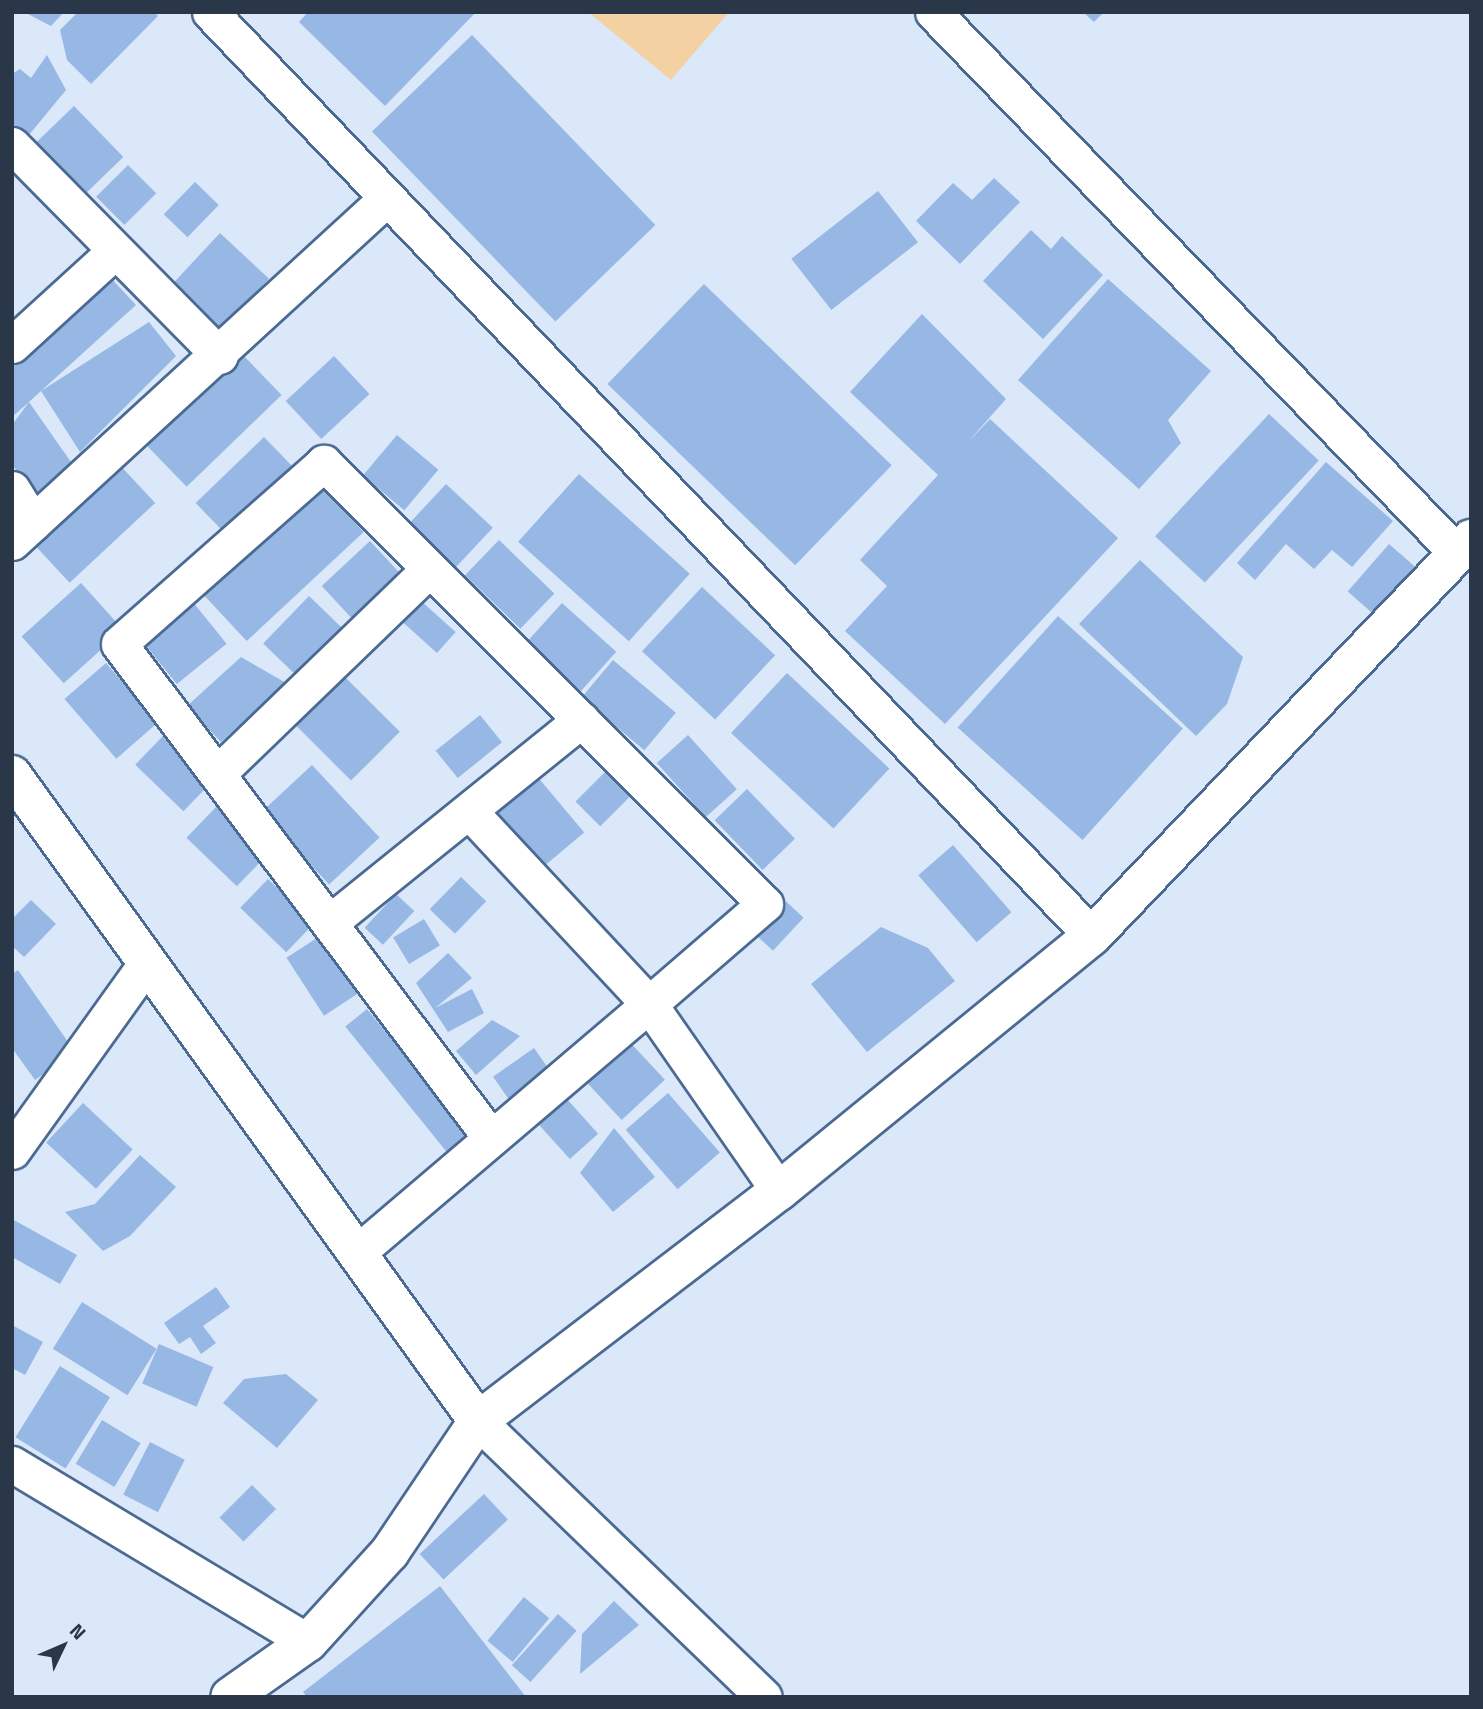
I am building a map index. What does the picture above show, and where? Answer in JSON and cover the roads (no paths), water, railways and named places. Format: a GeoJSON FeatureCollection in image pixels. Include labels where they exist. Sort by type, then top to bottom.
{"type":"FeatureCollection","features":[{"type":"Feature","properties":{"kind":"main road"},"geometry":{"type":"LineString","coordinates":[[230,1697],[308,1642],[390,1552],[478,1421],[779,1191],[1092,936],[1464,545]]}},
{"type":"Feature","properties":{"kind":"main road"},"geometry":{"type":"LineString","coordinates":[[12,775],[146,964],[359,1251],[478,1421]]}},
{"type":"Feature","properties":{"kind":"street"},"geometry":{"type":"LineString","coordinates":[[210,12],[1092,936]]}},
{"type":"Feature","properties":{"kind":"street"},"geometry":{"type":"LineString","coordinates":[[933,12],[1464,545]]}},
{"type":"Feature","properties":{"kind":"street"},"geometry":{"type":"LineString","coordinates":[[12,145],[114,252],[220,356]]}},
{"type":"Feature","properties":{"kind":"street"},"geometry":{"type":"LineString","coordinates":[[12,489],[23,532],[220,356],[387,198]]}},
{"type":"Feature","properties":{"kind":"street"},"geometry":{"type":"LineString","coordinates":[[12,345],[114,252]]}},
{"type":"Feature","properties":{"kind":"street"},"geometry":{"type":"LineString","coordinates":[[359,1251],[765,904],[324,463],[119,644],[491,1138]]}},
{"type":"Feature","properties":{"kind":"street"},"geometry":{"type":"LineString","coordinates":[[218,774],[429,569]]}},
{"type":"Feature","properties":{"kind":"street"},"geometry":{"type":"LineString","coordinates":[[329,923],[581,720]]}},
{"type":"Feature","properties":{"kind":"street"},"geometry":{"type":"LineString","coordinates":[[469,811],[649,1004],[779,1191]]}},
{"type":"Feature","properties":{"kind":"street"},"geometry":{"type":"LineString","coordinates":[[12,1151],[146,964]]}},
{"type":"Feature","properties":{"kind":"street"},"geometry":{"type":"LineString","coordinates":[[478,1421],[764,1697]]}},
{"type":"Feature","properties":{"kind":"street"},"geometry":{"type":"LineString","coordinates":[[12,1464],[308,1642]]}}]}
